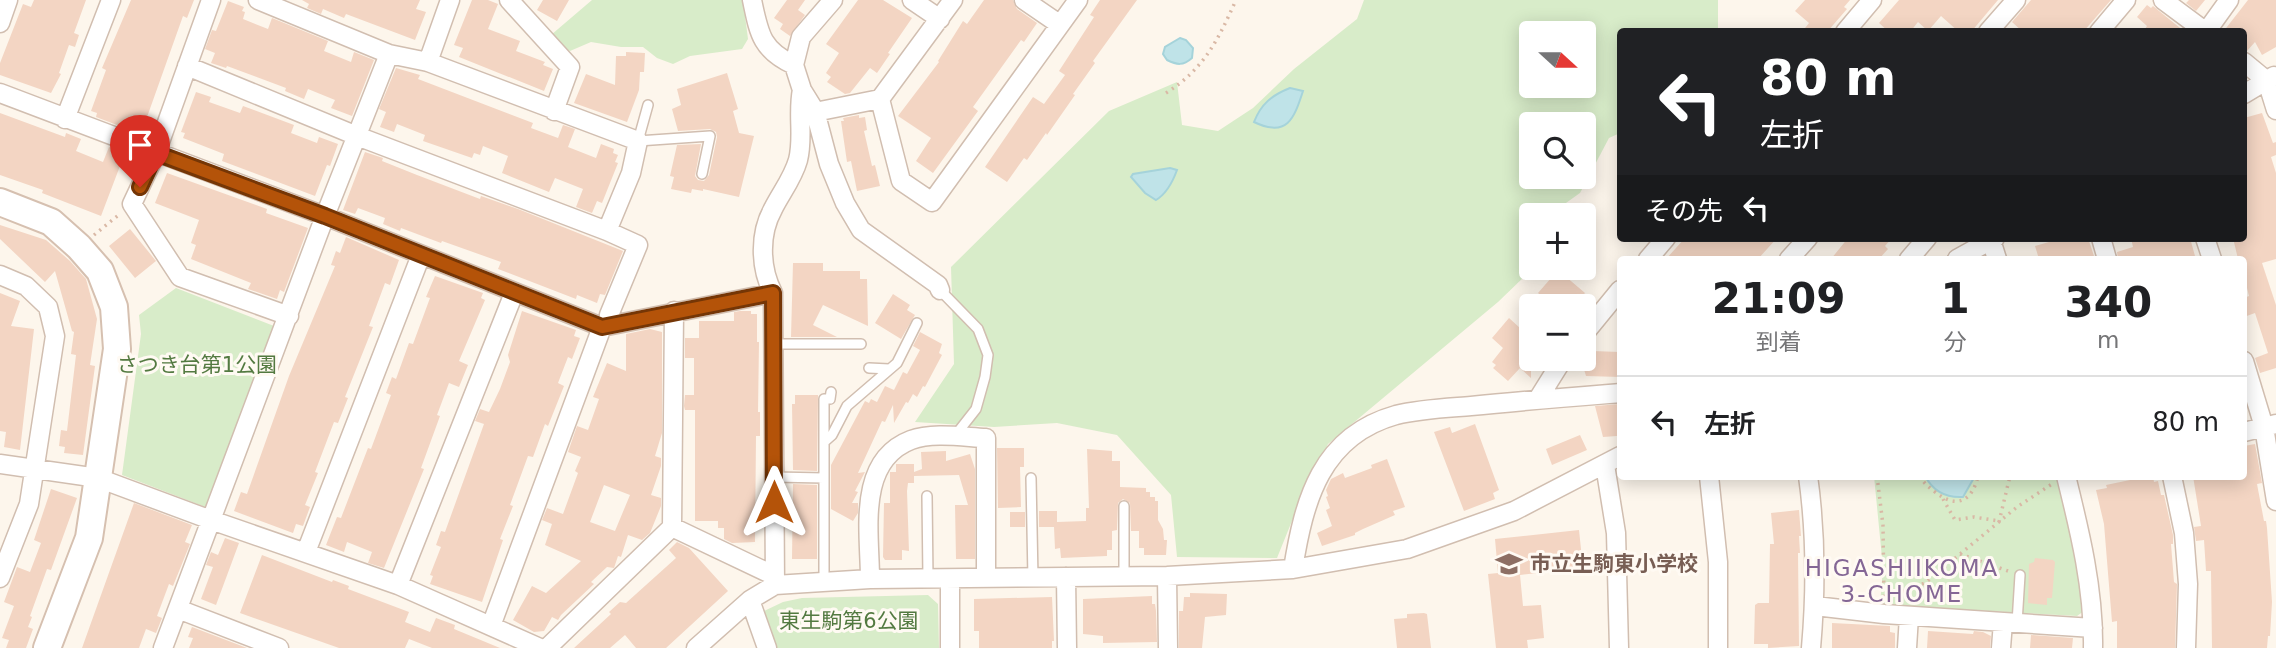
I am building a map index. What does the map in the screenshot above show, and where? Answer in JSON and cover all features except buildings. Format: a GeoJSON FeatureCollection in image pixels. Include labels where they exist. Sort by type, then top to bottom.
{"type":"FeatureCollection","features":[{"type":"Feature","properties":{"kind":"street"},"geometry":{"type":"LineString","coordinates":[[0,23],[8,0]]}},
{"type":"Feature","properties":{"kind":"street"},"geometry":{"type":"LineString","coordinates":[[65,118],[111,0]]}},
{"type":"Feature","properties":{"kind":"street"},"geometry":{"type":"LineString","coordinates":[[212,0],[156,153],[132,204],[180,277],[289,316]]}},
{"type":"Feature","properties":{"kind":"street"},"geometry":{"type":"LineString","coordinates":[[258,0],[389,54],[428,62],[638,141],[631,173],[607,231]]}},
{"type":"Feature","properties":{"kind":"street"},"geometry":{"type":"LineString","coordinates":[[428,62],[450,0]]}},
{"type":"Feature","properties":{"kind":"street"},"geometry":{"type":"LineString","coordinates":[[509,0],[570,67],[554,111]]}},
{"type":"Feature","properties":{"kind":"street"},"geometry":{"type":"LineString","coordinates":[[752,0],[764,41],[775,56],[794,65]]}},
{"type":"Feature","properties":{"kind":"street"},"geometry":{"type":"LineString","coordinates":[[833,0],[801,37],[794,65],[802,90],[815,111],[829,164],[845,203],[861,230],[938,285],[940,290]]}},
{"type":"Feature","properties":{"kind":"street"},"geometry":{"type":"LineString","coordinates":[[912,0],[940,19]]}},
{"type":"Feature","properties":{"kind":"street"},"geometry":{"type":"LineString","coordinates":[[820,111],[880,99],[953,0]]}},
{"type":"Feature","properties":{"kind":"street"},"geometry":{"type":"LineString","coordinates":[[1024,0],[1059,24]]}},
{"type":"Feature","properties":{"kind":"street"},"geometry":{"type":"LineString","coordinates":[[880,99],[901,181],[933,202],[1078,0]]}},
{"type":"Feature","properties":{"kind":"street"},"geometry":{"type":"LineString","coordinates":[[1992,28],[2016,0]]}},
{"type":"Feature","properties":{"kind":"street"},"geometry":{"type":"LineString","coordinates":[[2102,28],[2126,0]]}},
{"type":"Feature","properties":{"kind":"street"},"geometry":{"type":"LineString","coordinates":[[2163,0],[2201,28]]}},
{"type":"Feature","properties":{"kind":"street"},"geometry":{"type":"LineString","coordinates":[[2209,28],[2230,0]]}},
{"type":"Feature","properties":{"kind":"street"},"geometry":{"type":"LineString","coordinates":[[1848,28],[1864,3]]}},
{"type":"Feature","properties":{"kind":"street"},"geometry":{"type":"LineString","coordinates":[[163,648],[325,216],[389,54]]}},
{"type":"Feature","properties":{"kind":"street"},"geometry":{"type":"LineString","coordinates":[[2247,64],[2271,78]]}},
{"type":"Feature","properties":{"kind":"street"},"geometry":{"type":"LineString","coordinates":[[187,66],[357,136],[638,245],[491,626]]}},
{"type":"Feature","properties":{"kind":"street"},"geometry":{"type":"LineString","coordinates":[[2247,92],[2271,78]]}},
{"type":"Feature","properties":{"kind":"street"},"geometry":{"type":"LineString","coordinates":[[2271,78],[2276,110]]}},
{"type":"Feature","properties":{"kind":"street"},"geometry":{"type":"LineString","coordinates":[[775,581],[773,293],[764,275],[764,234],[771,211],[790,179],[797,160],[800,141],[798,108],[802,90]]}},
{"type":"Feature","properties":{"kind":"street"},"geometry":{"type":"LineString","coordinates":[[0,93],[325,216],[514,293],[607,326],[773,293]]}},
{"type":"Feature","properties":{"kind":"street"},"geometry":{"type":"LineString","coordinates":[[0,202],[51,222],[79,247],[100,271],[114,307],[117,349],[89,538],[47,648]]}},
{"type":"Feature","properties":{"kind":"street"},"geometry":{"type":"LineString","coordinates":[[1651,256],[1663,242]]}},
{"type":"Feature","properties":{"kind":"street"},"geometry":{"type":"LineString","coordinates":[[1792,256],[1804,242]]}},
{"type":"Feature","properties":{"kind":"street"},"geometry":{"type":"LineString","coordinates":[[1912,256],[1924,242]]}},
{"type":"Feature","properties":{"kind":"street"},"geometry":{"type":"LineString","coordinates":[[1962,256],[1988,242]]}},
{"type":"Feature","properties":{"kind":"street"},"geometry":{"type":"LineString","coordinates":[[306,552],[421,255]]}},
{"type":"Feature","properties":{"kind":"street"},"geometry":{"type":"LineString","coordinates":[[0,275],[26,286],[48,307],[55,336],[29,504],[0,578]]}},
{"type":"Feature","properties":{"kind":"street"},"geometry":{"type":"LineString","coordinates":[[398,584],[514,293]]}},
{"type":"Feature","properties":{"kind":"street"},"geometry":{"type":"LineString","coordinates":[[1596,321],[1617,297]]}},
{"type":"Feature","properties":{"kind":"street"},"geometry":{"type":"LineString","coordinates":[[547,648],[672,527],[674,311]]}},
{"type":"Feature","properties":{"kind":"street"},"geometry":{"type":"LineString","coordinates":[[2247,368],[2270,426],[2276,501]]}},
{"type":"Feature","properties":{"kind":"street"},"geometry":{"type":"LineString","coordinates":[[1538,399],[1556,371]]}},
{"type":"Feature","properties":{"kind":"street"},"geometry":{"type":"LineString","coordinates":[[1293,569],[1299,531],[1317,478],[1347,441],[1366,427],[1396,415],[1428,410],[1617,393]]}},
{"type":"Feature","properties":{"kind":"street"},"geometry":{"type":"LineString","coordinates":[[2247,431],[2270,426]]}},
{"type":"Feature","properties":{"kind":"street"},"geometry":{"type":"LineString","coordinates":[[870,579],[869,492],[875,475],[894,450],[911,440],[929,436],[986,438],[986,578]]}},
{"type":"Feature","properties":{"kind":"street"},"geometry":{"type":"LineString","coordinates":[[672,527],[775,581],[1167,576],[1293,569],[1407,549],[1514,511],[1613,460],[1619,648]]}},
{"type":"Feature","properties":{"kind":"street"},"geometry":{"type":"LineString","coordinates":[[0,464],[97,478],[398,584],[540,648]]}},
{"type":"Feature","properties":{"kind":"street"},"geometry":{"type":"LineString","coordinates":[[1709,480],[1718,562],[1718,648]]}},
{"type":"Feature","properties":{"kind":"street"},"geometry":{"type":"LineString","coordinates":[[1808,480],[1815,606],[1811,648]]}},
{"type":"Feature","properties":{"kind":"street"},"geometry":{"type":"LineString","coordinates":[[2066,480],[2083,548],[2093,648]]}},
{"type":"Feature","properties":{"kind":"street"},"geometry":{"type":"LineString","coordinates":[[2173,480],[2184,533],[2188,584],[2186,648]]}},
{"type":"Feature","properties":{"kind":"street"},"geometry":{"type":"LineString","coordinates":[[1167,576],[1168,648]]}},
{"type":"Feature","properties":{"kind":"street"},"geometry":{"type":"LineString","coordinates":[[1066,577],[1067,648]]}},
{"type":"Feature","properties":{"kind":"street"},"geometry":{"type":"LineString","coordinates":[[950,579],[950,648]]}},
{"type":"Feature","properties":{"kind":"street"},"geometry":{"type":"LineString","coordinates":[[696,648],[775,581]]}},
{"type":"Feature","properties":{"kind":"street"},"geometry":{"type":"LineString","coordinates":[[750,600],[767,648]]}},
{"type":"Feature","properties":{"kind":"street"},"geometry":{"type":"LineString","coordinates":[[1815,606],[1884,605],[1909,616],[2093,628]]}},
{"type":"Feature","properties":{"kind":"street"},"geometry":{"type":"LineString","coordinates":[[178,608],[270,647]]}},
{"type":"Feature","properties":{"kind":"street"},"geometry":{"type":"LineString","coordinates":[[1907,648],[1909,616]]}},
{"type":"Feature","properties":{"kind":"street"},"geometry":{"type":"LineString","coordinates":[[2001,648],[2010,623]]}},
{"type":"Feature","properties":{"kind":"lane"},"geometry":{"type":"LineString","coordinates":[[649,105],[638,141],[710,136],[702,174]]}},
{"type":"Feature","properties":{"kind":"lane"},"geometry":{"type":"LineString","coordinates":[[940,290],[978,329],[988,355],[976,409],[953,437]]}},
{"type":"Feature","properties":{"kind":"lane"},"geometry":{"type":"LineString","coordinates":[[824,442],[832,435],[847,406],[897,363],[917,323]]}},
{"type":"Feature","properties":{"kind":"lane"},"geometry":{"type":"LineString","coordinates":[[773,344],[861,344]]}},
{"type":"Feature","properties":{"kind":"lane"},"geometry":{"type":"LineString","coordinates":[[869,368],[889,369]]}},
{"type":"Feature","properties":{"kind":"lane"},"geometry":{"type":"LineString","coordinates":[[824,581],[824,399],[830,399],[831,392]]}},
{"type":"Feature","properties":{"kind":"lane"},"geometry":{"type":"LineString","coordinates":[[774,477],[824,478]]}},
{"type":"Feature","properties":{"kind":"lane"},"geometry":{"type":"LineString","coordinates":[[1031,478],[1033,578]]}},
{"type":"Feature","properties":{"kind":"lane"},"geometry":{"type":"LineString","coordinates":[[927,496],[928,579]]}},
{"type":"Feature","properties":{"kind":"lane"},"geometry":{"type":"LineString","coordinates":[[1124,506],[1124,576]]}},
{"type":"Feature","properties":{"kind":"lane"},"geometry":{"type":"LineString","coordinates":[[2010,623],[2020,576]]}},
{"type":"Feature","properties":{"kind":"path"},"geometry":{"type":"LineString","coordinates":[[1166,93],[1186,81],[1208,56],[1237,0]]}},
{"type":"Feature","properties":{"kind":"path"},"geometry":{"type":"LineString","coordinates":[[79,247],[132,204]]}},
{"type":"Feature","properties":{"kind":"path"},"geometry":{"type":"LineString","coordinates":[[1877,480],[1883,525],[1884,605],[1925,583],[2017,507],[2061,480]]}},
{"type":"Feature","properties":{"kind":"path"},"geometry":{"type":"LineString","coordinates":[[1923,480],[1943,499],[1955,520],[1974,517],[1999,522]]}},
{"type":"Feature","properties":{"kind":"path"},"geometry":{"type":"LineString","coordinates":[[1943,499],[1958,502],[1966,500],[1977,480]]}},
{"type":"Feature","properties":{"kind":"path"},"geometry":{"type":"LineString","coordinates":[[1999,522],[2008,480]]}},
{"type":"Feature","properties":{"kind":"path"},"geometry":{"type":"LineString","coordinates":[[1960,554],[2020,576]]}},
{"type":"Feature","properties":{"kind":"green space"},"geometry":{"type":"Polygon","coordinates":[[[592,0],[743,0],[748,39],[742,49],[690,56],[673,64],[657,58],[643,47],[621,47],[591,42],[570,51],[559,45],[551,35],[592,0]]]}},
{"type":"Feature","properties":{"kind":"green space"},"geometry":{"type":"Polygon","coordinates":[[[1364,0],[1718,0],[1718,28],[1617,28],[1617,134],[1609,138],[1596,163],[1596,112],[1519,112],[1519,189],[1582,189],[1580,193],[1566,203],[1519,203],[1521,280],[1328,444],[1300,501],[1277,558],[1177,557],[1171,495],[1117,435],[1057,423],[994,427],[915,422],[954,364],[951,267],[1109,111],[1177,82],[1182,125],[1218,131],[1253,108],[1294,69],[1357,19],[1364,0]]]}},
{"type":"Feature","properties":{"kind":"green space","name":"さつき台第1公園"},"geometry":{"type":"Polygon","coordinates":[[[176,288],[274,326],[208,508],[122,475],[141,334],[139,315],[176,288]]]}},
{"type":"Feature","properties":{"kind":"green space"},"geometry":{"type":"Polygon","coordinates":[[[1874,480],[2057,480],[2069,524],[2084,611],[2077,616],[1880,605],[1883,568],[1874,480]]]}},
{"type":"Feature","properties":{"kind":"green space","name":"東生駒第6公園"},"geometry":{"type":"Polygon","coordinates":[[[928,595],[938,604],[939,648],[773,648],[760,613],[783,602],[802,598],[928,595]]]}},
{"type":"Feature","properties":{"kind":"water"},"geometry":{"type":"Polygon","coordinates":[[[1180,38],[1193,48],[1192,58],[1180,64],[1167,60],[1163,54],[1165,47],[1180,38]]]}},
{"type":"Feature","properties":{"kind":"water"},"geometry":{"type":"Polygon","coordinates":[[[1290,88],[1303,91],[1288,123],[1274,128],[1254,122],[1268,101],[1290,88]]]}},
{"type":"Feature","properties":{"kind":"water"},"geometry":{"type":"Polygon","coordinates":[[[1170,168],[1177,170],[1166,191],[1156,200],[1145,193],[1131,177],[1133,174],[1170,168]]]}},
{"type":"Feature","properties":{"kind":"water"},"geometry":{"type":"Polygon","coordinates":[[[1973,480],[1963,497],[1946,495],[1936,490],[1928,481],[1973,480]]]}},
{"type":"Feature","properties":{"kind":"place","name":"市立生駒東小学校"},"geometry":{"type":"Point","coordinates":[1509,564]}},
{"type":"Feature","properties":{"kind":"district","name":"HIGASHIIKOMA 3-CHOME"},"geometry":{"type":"Point","coordinates":[1902,581]}},
{"type":"Feature","properties":{"kind":"route"},"geometry":{"type":"LineString","coordinates":[[140,187],[156,153],[325,216],[602,327],[773,293],[774,502]]}}]}
